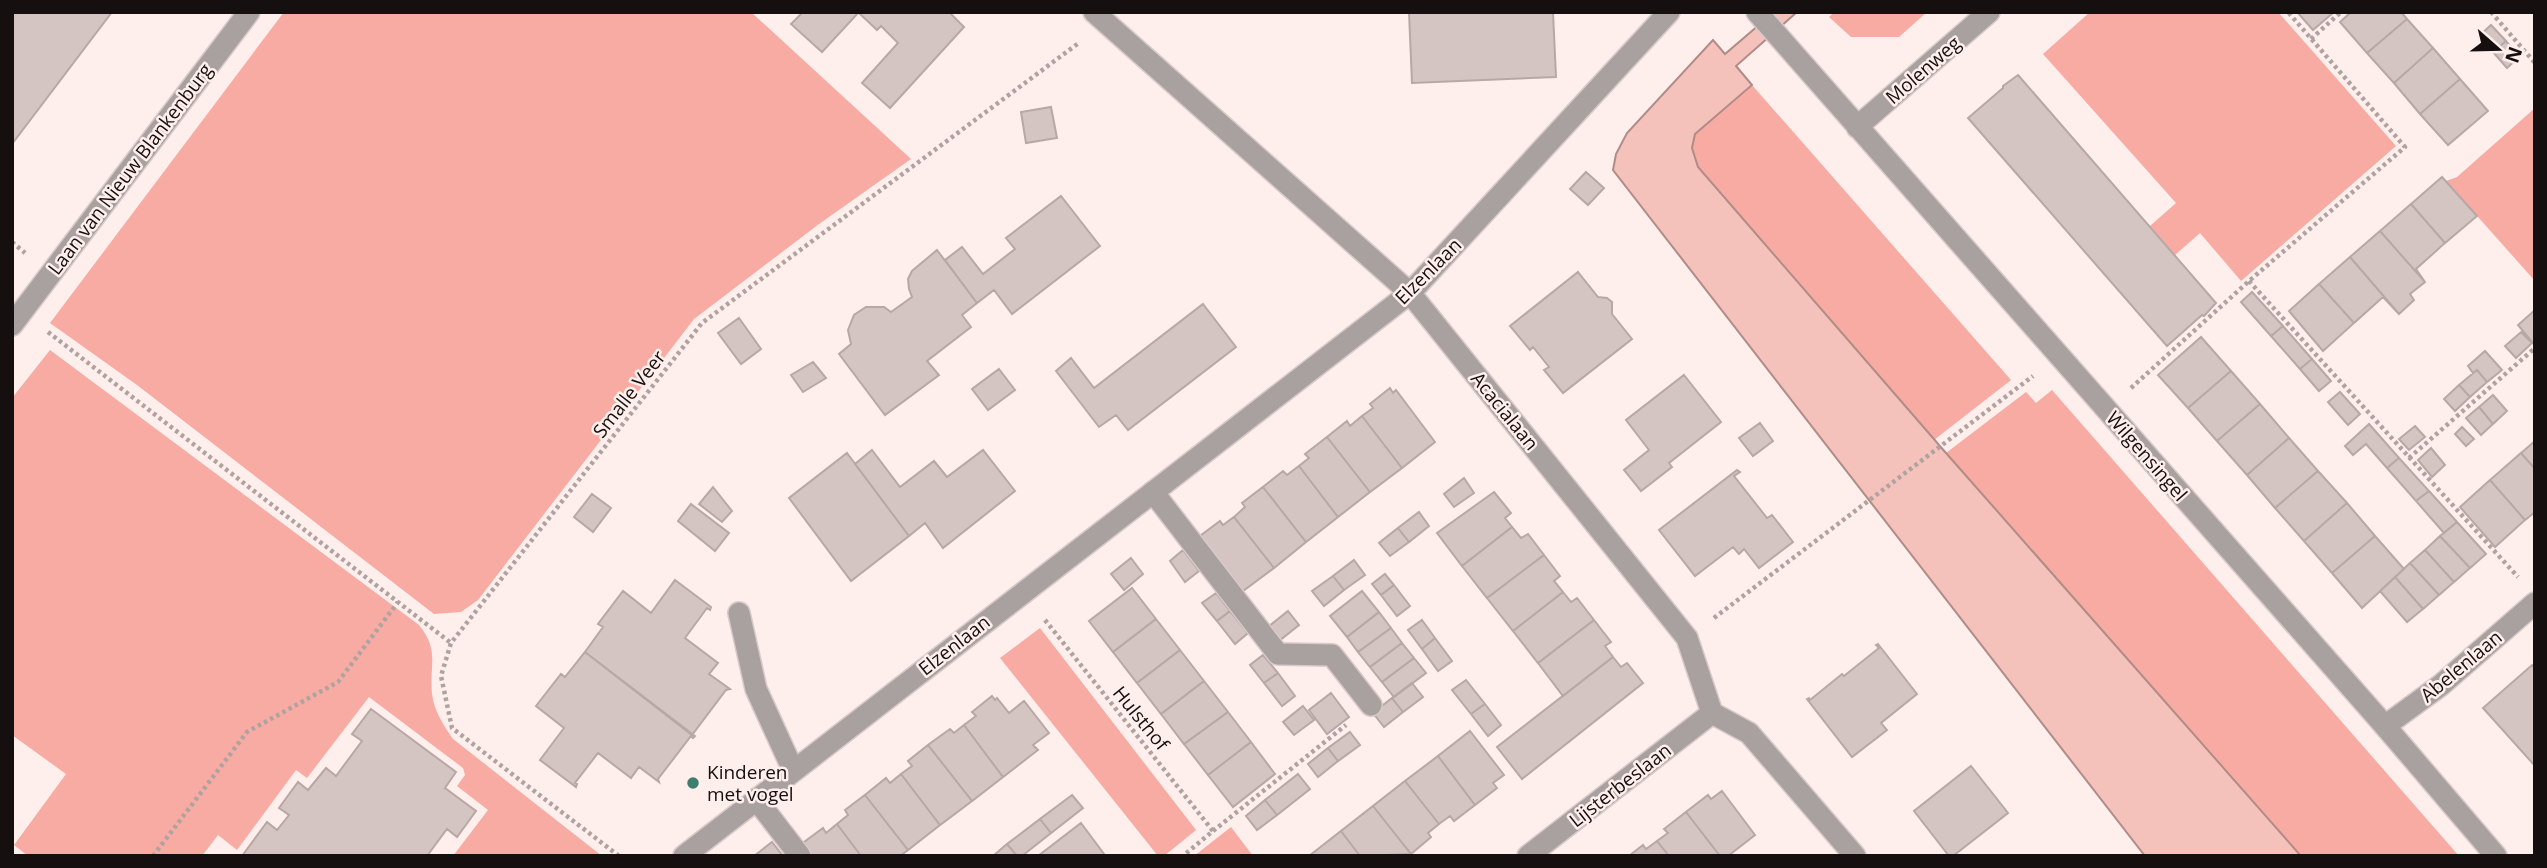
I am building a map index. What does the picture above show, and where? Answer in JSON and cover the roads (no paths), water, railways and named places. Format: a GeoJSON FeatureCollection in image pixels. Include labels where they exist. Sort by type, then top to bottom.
{"type":"FeatureCollection","features":[{"type":"Feature","properties":{"kind":"street","name":"Laan van Nieuw Blankenburg"},"geometry":{"type":"LineString","coordinates":[[17,319],[249,12]]}},
{"type":"Feature","properties":{"kind":"street","name":"Elzenlaan"},"geometry":{"type":"LineString","coordinates":[[684,856],[1410,293],[1669,12]]}},
{"type":"Feature","properties":{"kind":"street","name":"Wilgensingel"},"geometry":{"type":"LineString","coordinates":[[1757,12],[2385,726],[2496,856]]}},
{"type":"Feature","properties":{"kind":"street","name":"Molenweg"},"geometry":{"type":"LineString","coordinates":[[1857,127],[1989,12]]}},
{"type":"Feature","properties":{"kind":"street","name":"Acacialaan"},"geometry":{"type":"LineString","coordinates":[[1100,18],[1410,293],[1687,638],[1712,713]]}},
{"type":"Feature","properties":{"kind":"street"},"geometry":{"type":"LineString","coordinates":[[1153,492],[1278,654],[1332,654],[1371,705]]}},
{"type":"Feature","properties":{"kind":"street","name":"Abelenlaan"},"geometry":{"type":"LineString","coordinates":[[2385,726],[2441,685],[2530,595]]}},
{"type":"Feature","properties":{"kind":"street"},"geometry":{"type":"LineString","coordinates":[[739,613],[756,689],[793,770]]}},
{"type":"Feature","properties":{"kind":"street"},"geometry":{"type":"LineString","coordinates":[[1712,713],[1749,733],[1855,856]]}},
{"type":"Feature","properties":{"kind":"street","name":"Lijsterbeslaan"},"geometry":{"type":"LineString","coordinates":[[1528,856],[1712,713]]}},
{"type":"Feature","properties":{"kind":"street"},"geometry":{"type":"LineString","coordinates":[[756,799],[800,856]]}},
{"type":"Feature","properties":{"kind":"place","name":"Kinderen met vogel"},"geometry":{"type":"Point","coordinates":[693,783]}}]}
